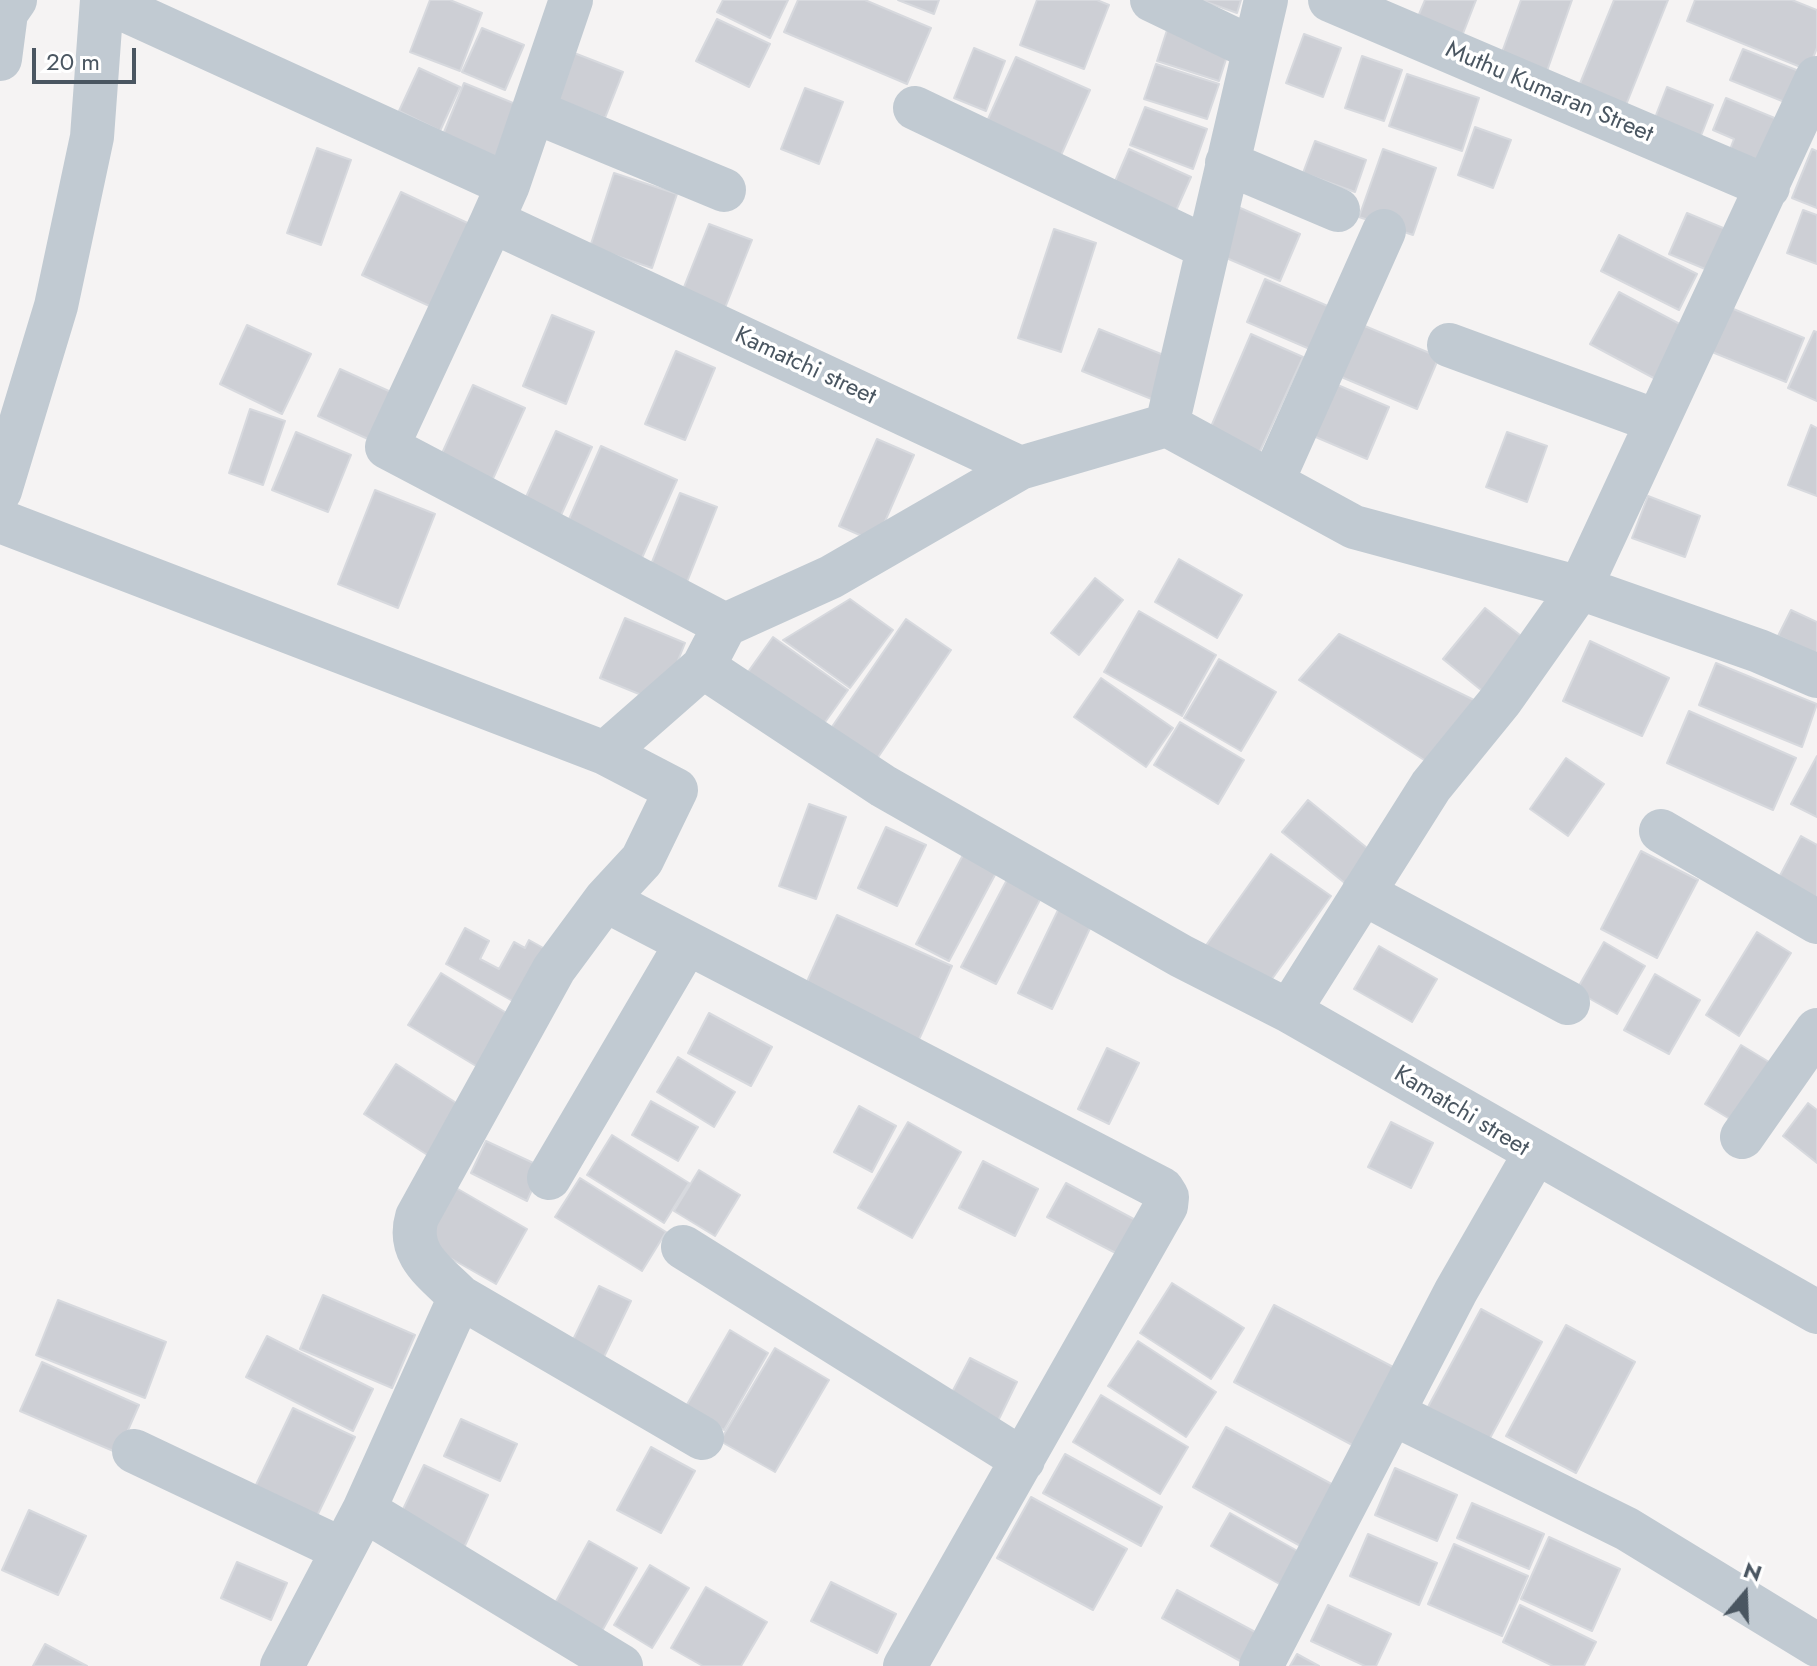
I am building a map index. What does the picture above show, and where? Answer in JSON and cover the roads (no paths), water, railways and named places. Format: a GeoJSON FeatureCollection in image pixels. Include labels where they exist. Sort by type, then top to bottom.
{"type":"FeatureCollection","features":[{"type":"Feature","properties":{"kind":"street"},"geometry":{"type":"LineString","coordinates":[[0,59],[6,13],[15,0]]}},
{"type":"Feature","properties":{"kind":"street"},"geometry":{"type":"LineString","coordinates":[[0,491],[56,306],[92,137],[103,0]]}},
{"type":"Feature","properties":{"kind":"street","name":"Kamatchi street"},"geometry":{"type":"LineString","coordinates":[[103,0],[1020,468]]}},
{"type":"Feature","properties":{"kind":"street"},"geometry":{"type":"LineString","coordinates":[[571,0],[500,203],[387,447],[725,625]]}},
{"type":"Feature","properties":{"kind":"street"},"geometry":{"type":"LineString","coordinates":[[1152,0],[1254,49]]}},
{"type":"Feature","properties":{"kind":"street"},"geometry":{"type":"LineString","coordinates":[[1167,425],[1266,0]]}},
{"type":"Feature","properties":{"kind":"street","name":"Muthu Kumaran Street"},"geometry":{"type":"LineString","coordinates":[[1330,0],[1768,187]]}},
{"type":"Feature","properties":{"kind":"street"},"geometry":{"type":"LineString","coordinates":[[1289,1011],[1431,786],[1501,700],[1580,588],[1817,78]]}},
{"type":"Feature","properties":{"kind":"street"},"geometry":{"type":"LineString","coordinates":[[915,108],[1208,248]]}},
{"type":"Feature","properties":{"kind":"street"},"geometry":{"type":"LineString","coordinates":[[533,111],[724,190]]}},
{"type":"Feature","properties":{"kind":"street"},"geometry":{"type":"LineString","coordinates":[[1227,163],[1338,210]]}},
{"type":"Feature","properties":{"kind":"street"},"geometry":{"type":"LineString","coordinates":[[1272,482],[1384,231]]}},
{"type":"Feature","properties":{"kind":"street"},"geometry":{"type":"LineString","coordinates":[[1449,345],[1656,421]]}},
{"type":"Feature","properties":{"kind":"street"},"geometry":{"type":"LineString","coordinates":[[605,753],[703,667],[725,625],[831,577],[1020,468],[1167,425],[1354,527],[1580,588],[1759,651],[1817,676]]}},
{"type":"Feature","properties":{"kind":"street"},"geometry":{"type":"LineString","coordinates":[[0,521],[605,753],[676,790],[642,860],[605,900],[554,969],[417,1217],[412,1234],[416,1252],[460,1297],[702,1438]]}},
{"type":"Feature","properties":{"kind":"street","name":"Kamatchi street"},"geometry":{"type":"LineString","coordinates":[[703,667],[883,786],[1181,956],[1289,1011],[1536,1152],[1456,1291],[1261,1666]]}},
{"type":"Feature","properties":{"kind":"street"},"geometry":{"type":"LineString","coordinates":[[1661,831],[1817,922]]}},
{"type":"Feature","properties":{"kind":"street"},"geometry":{"type":"LineString","coordinates":[[1363,893],[1568,1003]]}},
{"type":"Feature","properties":{"kind":"street"},"geometry":{"type":"LineString","coordinates":[[605,900],[1162,1189],[1167,1197],[1166,1206],[905,1666]]}},
{"type":"Feature","properties":{"kind":"street"},"geometry":{"type":"LineString","coordinates":[[549,1178],[687,943]]}},
{"type":"Feature","properties":{"kind":"street"},"geometry":{"type":"LineString","coordinates":[[1742,1137],[1817,1030]]}},
{"type":"Feature","properties":{"kind":"street"},"geometry":{"type":"LineString","coordinates":[[1536,1152],[1817,1312]]}},
{"type":"Feature","properties":{"kind":"street"},"geometry":{"type":"LineString","coordinates":[[683,1247],[1023,1460]]}},
{"type":"Feature","properties":{"kind":"street"},"geometry":{"type":"LineString","coordinates":[[282,1666],[364,1510],[460,1297]]}},
{"type":"Feature","properties":{"kind":"street"},"geometry":{"type":"LineString","coordinates":[[1394,1414],[1627,1529],[1817,1645]]}},
{"type":"Feature","properties":{"kind":"street"},"geometry":{"type":"LineString","coordinates":[[134,1451],[343,1550]]}},
{"type":"Feature","properties":{"kind":"street"},"geometry":{"type":"LineString","coordinates":[[364,1510],[621,1666]]}}]}
